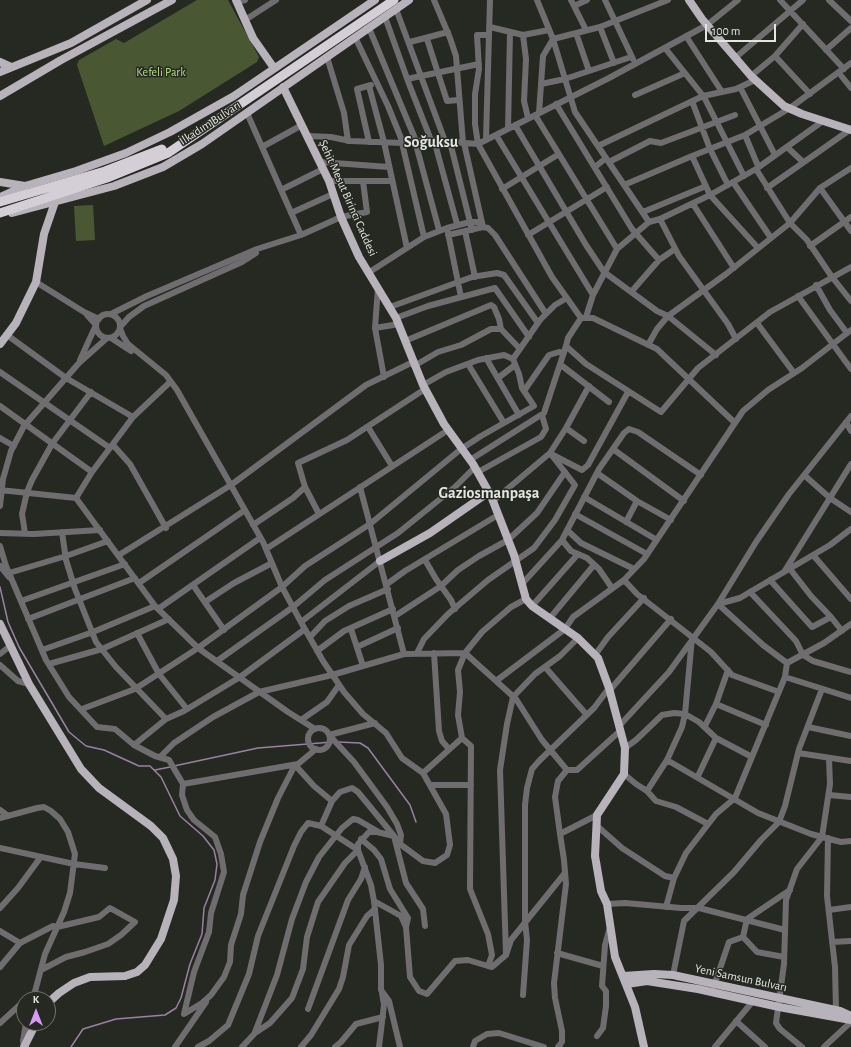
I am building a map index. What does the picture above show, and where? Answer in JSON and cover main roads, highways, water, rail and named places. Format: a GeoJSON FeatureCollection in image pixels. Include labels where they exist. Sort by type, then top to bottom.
{"type":"FeatureCollection","features":[{"type":"Feature","properties":{"kind":"highway","name":"İlkadım Bulvarı"},"geometry":{"type":"LineString","coordinates":[[0,202],[106,174],[169,146],[384,0]]}},
{"type":"Feature","properties":{"kind":"highway","name":"İlkadım Bulvarı"},"geometry":{"type":"LineString","coordinates":[[0,213],[168,153],[395,4]]}},
{"type":"Feature","properties":{"kind":"main road"},"geometry":{"type":"LineString","coordinates":[[0,72],[74,42],[147,0]]}},
{"type":"Feature","properties":{"kind":"main road"},"geometry":{"type":"LineString","coordinates":[[0,96],[61,60],[172,0]]}},
{"type":"Feature","properties":{"kind":"main road","name":"İlkadım Bulvarı"},"geometry":{"type":"LineString","coordinates":[[0,197],[25,186],[76,171],[133,150],[170,132],[234,96],[374,0]]}},
{"type":"Feature","properties":{"kind":"main road","name":"İlkadım Bulvarı"},"geometry":{"type":"LineString","coordinates":[[0,216],[114,186],[163,167],[202,144],[385,17],[395,4],[409,0]]}},
{"type":"Feature","properties":{"kind":"main road"},"geometry":{"type":"LineString","coordinates":[[689,0],[707,25],[735,58],[753,78],[784,106],[823,121],[851,129]]}},
{"type":"Feature","properties":{"kind":"main road"},"geometry":{"type":"LineString","coordinates":[[239,1],[253,38],[274,68]]}},
{"type":"Feature","properties":{"kind":"main road"},"geometry":{"type":"LineString","coordinates":[[0,62],[11,67]]}},
{"type":"Feature","properties":{"kind":"main road","name":"Şehit Mesut Birinci Caddesi"},"geometry":{"type":"LineString","coordinates":[[283,87],[329,181],[341,217],[368,273],[398,321],[424,387],[448,430],[474,466],[489,492],[516,561],[526,599],[532,606],[578,638],[598,658],[610,689],[625,748],[624,774],[597,815],[595,856],[601,891],[607,904],[615,957],[623,976]]}},
{"type":"Feature","properties":{"kind":"main road"},"geometry":{"type":"LineString","coordinates":[[0,182],[25,186]]}},
{"type":"Feature","properties":{"kind":"main road"},"geometry":{"type":"LineString","coordinates":[[0,344],[16,323],[36,282],[44,234],[55,202]]}},
{"type":"Feature","properties":{"kind":"main road"},"geometry":{"type":"LineString","coordinates":[[380,561],[430,533],[489,492]]}},
{"type":"Feature","properties":{"kind":"main road"},"geometry":{"type":"LineString","coordinates":[[0,624],[29,684],[80,769],[99,788],[152,826],[163,838],[173,859],[176,876],[174,900],[161,939],[145,964],[137,972],[125,976],[90,977],[74,984],[56,996]]}},
{"type":"Feature","properties":{"kind":"main road","name":"Yeni Samsun Bulvarı"},"geometry":{"type":"LineString","coordinates":[[623,976],[654,974],[673,976],[851,1021]]}},
{"type":"Feature","properties":{"kind":"main road"},"geometry":{"type":"LineString","coordinates":[[623,976],[635,1007],[644,1047]]}},
{"type":"Feature","properties":{"kind":"main road","name":"Yeni Samsun Bulvarı"},"geometry":{"type":"LineString","coordinates":[[627,984],[647,981],[698,989],[753,1001],[836,1010],[851,1016]]}},
{"type":"Feature","properties":{"kind":"main road"},"geometry":{"type":"LineString","coordinates":[[24,1047],[32,1031]]}},
{"type":"Feature","properties":{"kind":"waterway"},"geometry":{"type":"LineString","coordinates":[[0,587],[8,622],[19,647],[69,732],[86,746],[104,750],[139,766],[150,766],[161,777],[180,816],[203,836],[214,850],[217,864],[215,880],[204,908],[202,934],[190,964],[181,998],[176,1008],[165,1015],[116,1019],[83,1029],[71,1047]]}},
{"type":"Feature","properties":{"kind":"waterway"},"geometry":{"type":"LineString","coordinates":[[174,766],[258,748],[332,742]]}},
{"type":"Feature","properties":{"kind":"waterway"},"geometry":{"type":"LineString","coordinates":[[338,742],[360,743],[368,748],[410,805],[416,822]]}},
{"type":"Feature","properties":{"kind":"waterway"},"geometry":{"type":"LineString","coordinates":[[155,770],[170,767]]}},
{"type":"Feature","properties":{"kind":"district","name":"Soğuksu"},"geometry":{"type":"Point","coordinates":[431,142]}},
{"type":"Feature","properties":{"kind":"district","name":"Gaziosmanpaşa"},"geometry":{"type":"Point","coordinates":[489,493]}},
{"type":"Feature","properties":{"kind":"park label","name":"Kefeli Park"},"geometry":{"type":"Point","coordinates":[161,72]}}]}
